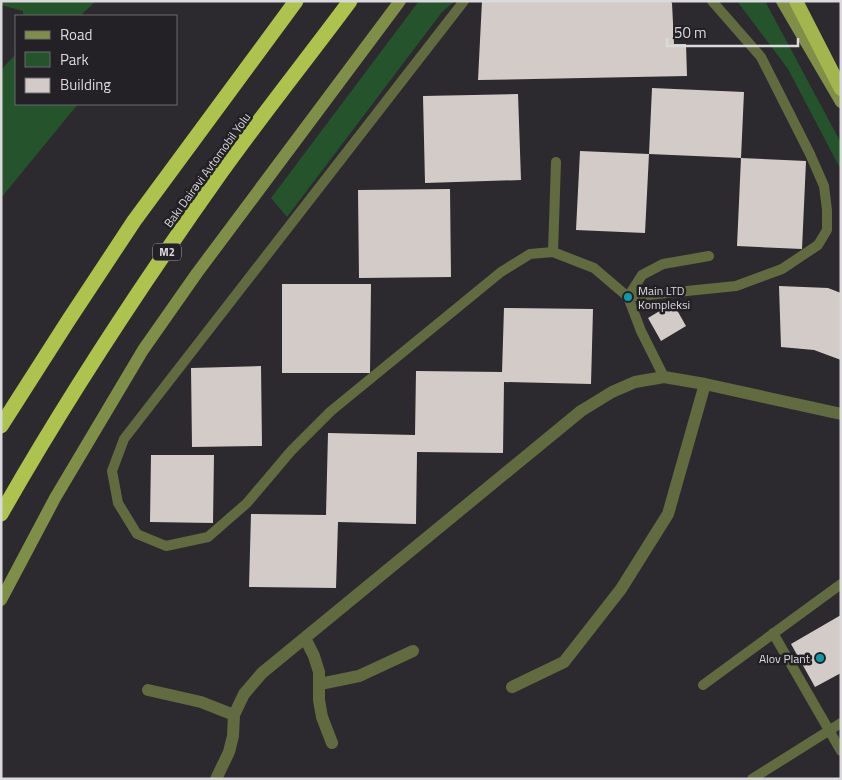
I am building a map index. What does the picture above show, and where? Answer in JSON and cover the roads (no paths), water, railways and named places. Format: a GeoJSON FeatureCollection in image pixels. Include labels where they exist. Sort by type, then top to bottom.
{"type":"FeatureCollection","features":[{"type":"Feature","properties":{"kind":"highway"},"geometry":{"type":"LineString","coordinates":[[1,426],[134,221],[296,1]]}},
{"type":"Feature","properties":{"kind":"highway","name":"Bakı Dairəvi Avtomobil Yolu"},"geometry":{"type":"LineString","coordinates":[[1,514],[38,448],[105,342],[221,173],[350,1]]}},
{"type":"Feature","properties":{"kind":"highway"},"geometry":{"type":"LineString","coordinates":[[796,1],[841,89]]}},
{"type":"Feature","properties":{"kind":"main road"},"geometry":{"type":"LineString","coordinates":[[1,600],[55,498],[143,350],[197,273],[400,1]]}},
{"type":"Feature","properties":{"kind":"main road"},"geometry":{"type":"LineString","coordinates":[[782,1],[841,102]]}},
{"type":"Feature","properties":{"kind":"street"},"geometry":{"type":"LineString","coordinates":[[216,779],[229,752],[233,736],[234,715],[244,694],[262,673],[581,411],[612,392],[635,382],[664,377],[705,384],[841,414]]}},
{"type":"Feature","properties":{"kind":"street"},"geometry":{"type":"LineString","coordinates":[[512,687],[564,662],[621,589],[668,514],[705,384]]}},
{"type":"Feature","properties":{"kind":"street"},"geometry":{"type":"LineString","coordinates":[[305,638],[319,672],[319,700],[322,717],[332,743]]}},
{"type":"Feature","properties":{"kind":"street"},"geometry":{"type":"LineString","coordinates":[[320,684],[359,676],[413,651]]}},
{"type":"Feature","properties":{"kind":"street"},"geometry":{"type":"LineString","coordinates":[[148,690],[201,702],[234,715]]}},
{"type":"Feature","properties":{"kind":"lane"},"geometry":{"type":"LineString","coordinates":[[464,1],[124,439],[112,471],[118,503],[137,534],[166,546],[208,537],[247,504],[291,451],[331,411],[500,272],[530,254],[553,252],[594,268],[628,297],[664,377]]}},
{"type":"Feature","properties":{"kind":"lane"},"geometry":{"type":"LineString","coordinates":[[628,297],[736,286],[782,269],[818,245],[827,230],[824,186],[761,57],[712,1]]}},
{"type":"Feature","properties":{"kind":"lane"},"geometry":{"type":"LineString","coordinates":[[553,252],[556,162]]}},
{"type":"Feature","properties":{"kind":"lane"},"geometry":{"type":"LineString","coordinates":[[628,297],[642,275],[663,264],[709,256]]}},
{"type":"Feature","properties":{"kind":"lane"},"geometry":{"type":"LineString","coordinates":[[703,685],[841,584]]}},
{"type":"Feature","properties":{"kind":"lane"},"geometry":{"type":"LineString","coordinates":[[773,634],[841,751]]}},
{"type":"Feature","properties":{"kind":"lane"},"geometry":{"type":"LineString","coordinates":[[752,779],[841,723]]}},
{"type":"Feature","properties":{"kind":"place","name":"Main LTD Kompleksi"},"geometry":{"type":"Point","coordinates":[628,297]}},
{"type":"Feature","properties":{"kind":"place","name":"Alov Plant"},"geometry":{"type":"Point","coordinates":[820,658]}}]}
